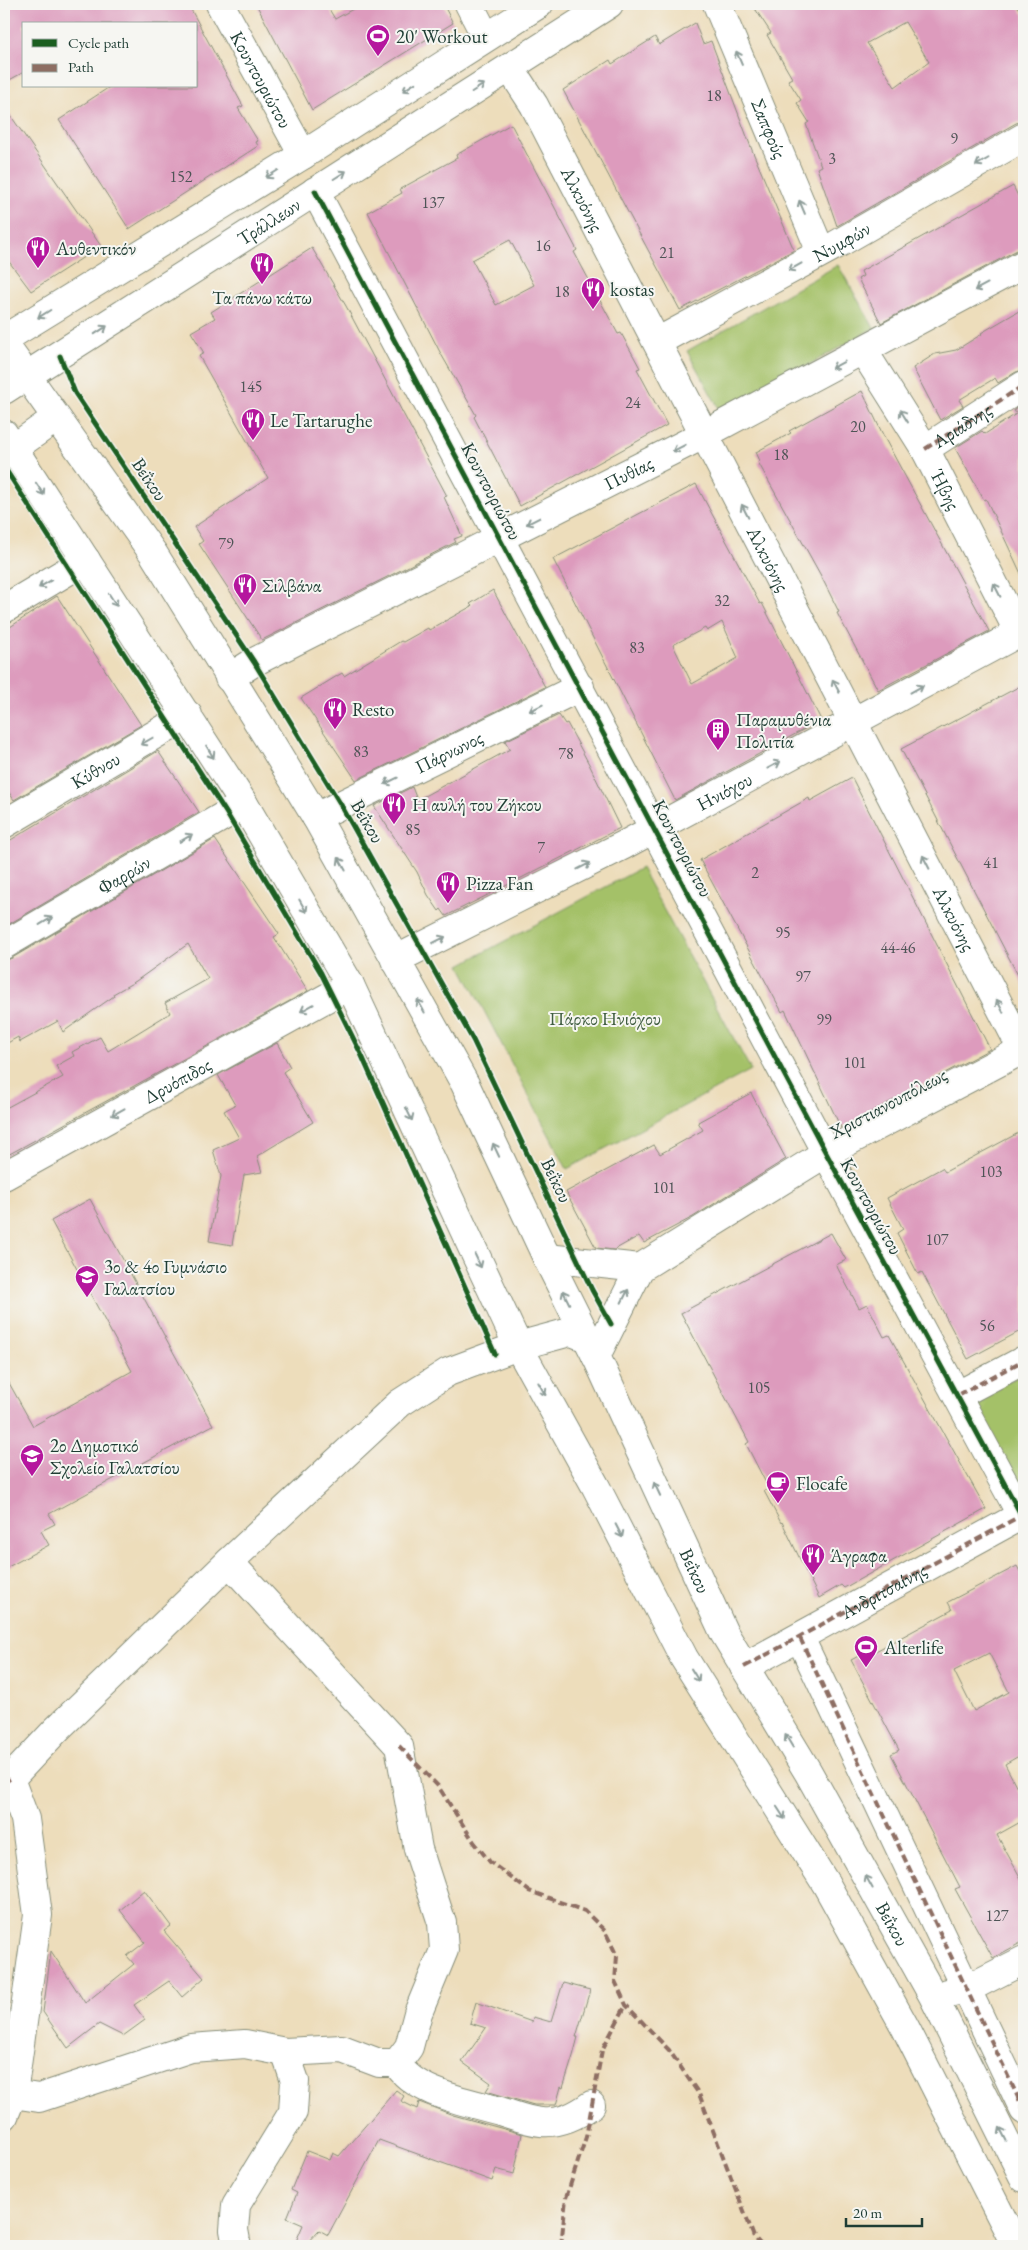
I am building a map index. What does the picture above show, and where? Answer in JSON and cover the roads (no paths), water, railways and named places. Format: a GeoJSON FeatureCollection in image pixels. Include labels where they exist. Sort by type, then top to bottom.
{"type":"FeatureCollection","features":[{"type":"Feature","properties":{"kind":"street","name":"Κουντουριώτου"},"geometry":{"type":"LineString","coordinates":[[220,4],[302,155]]}},
{"type":"Feature","properties":{"kind":"street"},"geometry":{"type":"LineString","coordinates":[[469,4],[486,37]]}},
{"type":"Feature","properties":{"kind":"street","name":"Τράλλεων"},"geometry":{"type":"LineString","coordinates":[[4,339],[302,155],[539,4]]}},
{"type":"Feature","properties":{"kind":"street","name":"Τράλλεων"},"geometry":{"type":"LineString","coordinates":[[4,390],[609,4]]}},
{"type":"Feature","properties":{"kind":"street","name":"Σαπφούς"},"geometry":{"type":"LineString","coordinates":[[717,4],[821,252]]}},
{"type":"Feature","properties":{"kind":"street","name":"Αλκυόνης"},"geometry":{"type":"LineString","coordinates":[[510,68],[534,105],[1024,1050]]}},
{"type":"Feature","properties":{"kind":"street","name":"Νυμφών"},"geometry":{"type":"LineString","coordinates":[[657,342],[821,252],[1021,148]]}},
{"type":"Feature","properties":{"kind":"street","name":"Κουντουριώτου"},"geometry":{"type":"LineString","coordinates":[[315,191],[580,686],[826,1153],[1023,1517]]}},
{"type":"Feature","properties":{"kind":"street","name":"Πυθίας"},"geometry":{"type":"LineString","coordinates":[[229,678],[261,659],[864,352],[1024,264]]}},
{"type":"Feature","properties":{"kind":"street","name":"Βεΐκου"},"geometry":{"type":"LineString","coordinates":[[4,344],[153,553],[316,817],[465,1084],[547,1258],[592,1347],[724,1633],[808,1772],[933,1996],[1024,2178]]}},
{"type":"Feature","properties":{"kind":"street","name":"Ήβης"},"geometry":{"type":"LineString","coordinates":[[864,352],[925,449],[1022,632]]}},
{"type":"Feature","properties":{"kind":"street","name":"Αριάδνης"},"geometry":{"type":"LineString","coordinates":[[925,449],[1024,385]]}},
{"type":"Feature","properties":{"kind":"street"},"geometry":{"type":"LineString","coordinates":[[7,446],[56,418]]}},
{"type":"Feature","properties":{"kind":"street","name":"Βεΐκου"},"geometry":{"type":"LineString","coordinates":[[7,446],[86,560],[188,715],[244,804],[350,985],[518,1346],[596,1487],[684,1658],[826,1884],[891,2002],[1016,2246]]}},
{"type":"Feature","properties":{"kind":"street"},"geometry":{"type":"LineString","coordinates":[[4,610],[86,560]]}},
{"type":"Feature","properties":{"kind":"street","name":"Ηνιόχου"},"geometry":{"type":"LineString","coordinates":[[395,960],[432,944],[655,828],[855,723],[1022,632]]}},
{"type":"Feature","properties":{"kind":"street","name":"Πάρνωνος"},"geometry":{"type":"LineString","coordinates":[[316,817],[580,686]]}},
{"type":"Feature","properties":{"kind":"street","name":"Κύθνου"},"geometry":{"type":"LineString","coordinates":[[4,824],[188,715]]}},
{"type":"Feature","properties":{"kind":"street","name":"Φαρρών"},"geometry":{"type":"LineString","coordinates":[[4,946],[244,804]]}},
{"type":"Feature","properties":{"kind":"street","name":"Δρυόπιδος"},"geometry":{"type":"LineString","coordinates":[[4,1176],[350,985]]}},
{"type":"Feature","properties":{"kind":"street","name":"Χριστιανουπόλεως"},"geometry":{"type":"LineString","coordinates":[[640,1268],[826,1153],[1024,1050]]}},
{"type":"Feature","properties":{"kind":"street"},"geometry":{"type":"LineString","coordinates":[[397,2063],[379,2063],[342,2049],[285,2052],[245,2044],[191,2048],[40,2098],[8,2105],[38,1915],[25,1820],[7,1775],[229,1562],[400,1403],[448,1372],[518,1346],[572,1332],[592,1347],[640,1268],[547,1258]]}},
{"type":"Feature","properties":{"kind":"street"},"geometry":{"type":"LineString","coordinates":[[958,1395],[1024,1360]]}},
{"type":"Feature","properties":{"kind":"street","name":"Ανδριτσαίνης"},"geometry":{"type":"LineString","coordinates":[[744,1667],[1023,1517]]}},
{"type":"Feature","properties":{"kind":"street"},"geometry":{"type":"LineString","coordinates":[[229,1562],[398,1746],[418,1849],[442,1923],[444,1950],[418,2013],[409,2047],[397,2063]]}},
{"type":"Feature","properties":{"kind":"street"},"geometry":{"type":"LineString","coordinates":[[800,1638],[1024,2110]]}},
{"type":"Feature","properties":{"kind":"street"},"geometry":{"type":"LineString","coordinates":[[933,1996],[966,1989],[1024,1960]]}},
{"type":"Feature","properties":{"kind":"street"},"geometry":{"type":"LineString","coordinates":[[237,2246],[234,2230],[236,2205],[293,2112],[295,2081],[285,2052]]}},
{"type":"Feature","properties":{"kind":"street"},"geometry":{"type":"LineString","coordinates":[[397,2063],[402,2072],[418,2084],[440,2094],[540,2122],[559,2122],[578,2115],[591,2105]]}},
{"type":"Feature","properties":{"kind":"place","name":"20' Workout"},"geometry":{"type":"Point","coordinates":[378,57]}},
{"type":"Feature","properties":{"kind":"place","name":"Αυθεντικόν"},"geometry":{"type":"Point","coordinates":[38,269]}},
{"type":"Feature","properties":{"kind":"place","name":"Τα πάνω κάτω"},"geometry":{"type":"Point","coordinates":[262,285]}},
{"type":"Feature","properties":{"kind":"place","name":"kostas"},"geometry":{"type":"Point","coordinates":[593,310]}},
{"type":"Feature","properties":{"kind":"place","name":"Le Tartarughe"},"geometry":{"type":"Point","coordinates":[253,441]}},
{"type":"Feature","properties":{"kind":"place","name":"Σιλβάνα"},"geometry":{"type":"Point","coordinates":[245,606]}},
{"type":"Feature","properties":{"kind":"place","name":"Resto"},"geometry":{"type":"Point","coordinates":[335,730]}},
{"type":"Feature","properties":{"kind":"place","name":"Παραμυθένια Πολιτία"},"geometry":{"type":"Point","coordinates":[718,751]}},
{"type":"Feature","properties":{"kind":"place","name":"Η αυλή του Ζήκου"},"geometry":{"type":"Point","coordinates":[394,825]}},
{"type":"Feature","properties":{"kind":"place","name":"Pizza Fan"},"geometry":{"type":"Point","coordinates":[448,904]}},
{"type":"Feature","properties":{"kind":"place","name":"3ο & 4ο Γυμνάσιο Γαλατσίου"},"geometry":{"type":"Point","coordinates":[87,1298]}},
{"type":"Feature","properties":{"kind":"place","name":"2ο Δημοτικό Σχολείο Γαλατσίου"},"geometry":{"type":"Point","coordinates":[32,1477]}},
{"type":"Feature","properties":{"kind":"place","name":"Flocafe"},"geometry":{"type":"Point","coordinates":[778,1504]}},
{"type":"Feature","properties":{"kind":"place","name":"Άγραφα"},"geometry":{"type":"Point","coordinates":[813,1576]}},
{"type":"Feature","properties":{"kind":"place","name":"Alterlife"},"geometry":{"type":"Point","coordinates":[866,1668]}},
{"type":"Feature","properties":{"kind":"park label","name":"Πάρκο Ηνιόχου"},"geometry":{"type":"Point","coordinates":[605,1018]}}]}
